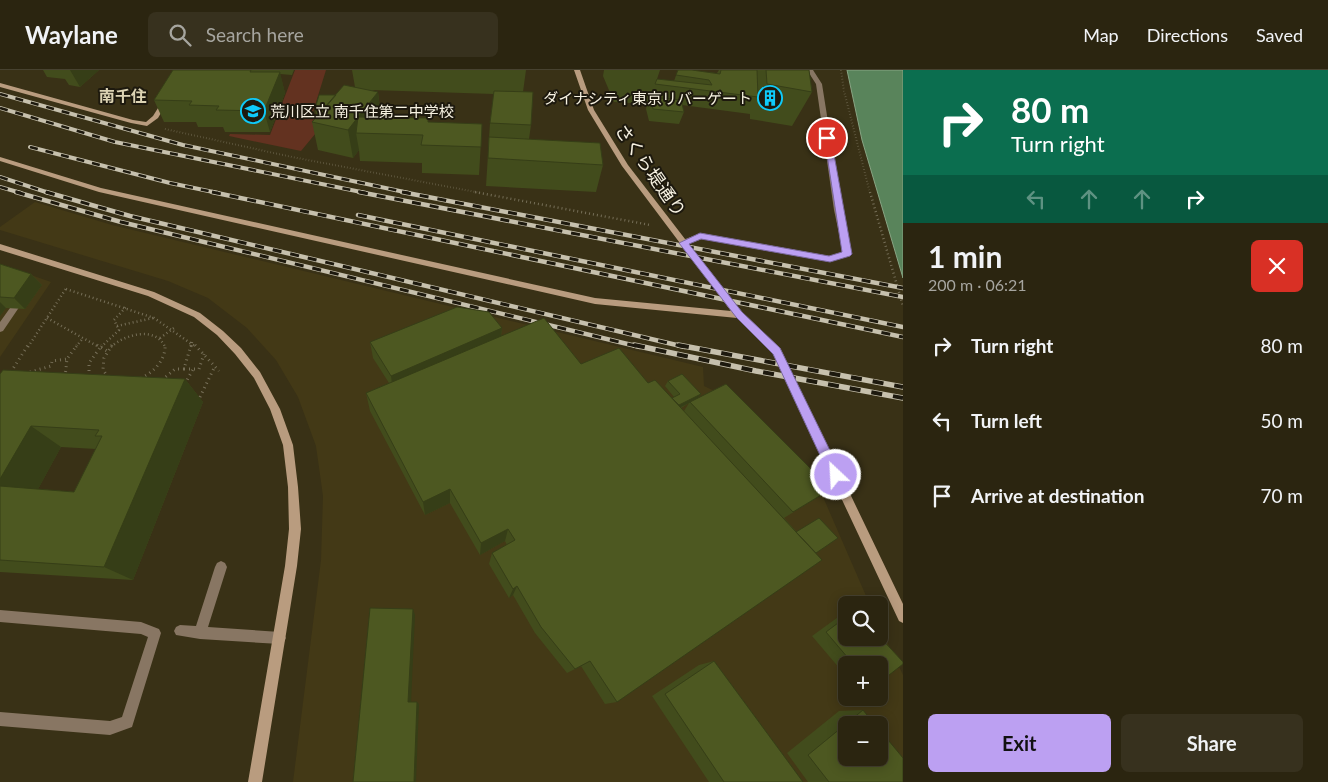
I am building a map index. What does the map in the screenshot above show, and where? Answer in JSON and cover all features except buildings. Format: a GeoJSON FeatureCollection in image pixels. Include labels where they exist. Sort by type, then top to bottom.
{"type":"FeatureCollection","features":[{"type":"Feature","properties":{"kind":"street","name":"さくら堤通り"},"geometry":{"type":"LineString","coordinates":[[577,70],[591,110],[625,166],[739,315],[777,351],[903,616]]}},
{"type":"Feature","properties":{"kind":"street"},"geometry":{"type":"LineString","coordinates":[[683,243],[700,236],[830,259],[847,254],[838,210],[819,84],[810,70]]}},
{"type":"Feature","properties":{"kind":"street"},"geometry":{"type":"LineString","coordinates":[[0,86],[133,122],[147,124],[156,118],[170,94]]}},
{"type":"Feature","properties":{"kind":"street"},"geometry":{"type":"LineString","coordinates":[[0,159],[126,196],[595,301],[739,315]]}},
{"type":"Feature","properties":{"kind":"street"},"geometry":{"type":"LineString","coordinates":[[0,247],[94,275],[174,303],[197,315],[220,333],[238,351],[257,374],[275,409],[288,445],[293,487],[294,529],[292,566],[255,782]]}},
{"type":"Feature","properties":{"kind":"street"},"geometry":{"type":"LineString","coordinates":[[0,290],[20,300],[0,329]]}},
{"type":"Feature","properties":{"kind":"street"},"geometry":{"type":"LineString","coordinates":[[200,633],[220,567]]}},
{"type":"Feature","properties":{"kind":"street"},"geometry":{"type":"LineString","coordinates":[[0,616],[141,628],[155,633],[127,722],[110,728],[0,719]]}},
{"type":"Feature","properties":{"kind":"street"},"geometry":{"type":"LineString","coordinates":[[180,631],[280,638]]}},
{"type":"Feature","properties":{"kind":"path"},"geometry":{"type":"LineString","coordinates":[[842,70],[846,100],[881,234],[903,306]]}},
{"type":"Feature","properties":{"kind":"path"},"geometry":{"type":"LineString","coordinates":[[147,124],[292,157],[672,229]]}},
{"type":"Feature","properties":{"kind":"path"},"geometry":{"type":"LineString","coordinates":[[7,378],[70,282]]}},
{"type":"Feature","properties":{"kind":"path"},"geometry":{"type":"LineString","coordinates":[[66,289],[126,307],[173,328],[192,342],[219,371]]}},
{"type":"Feature","properties":{"kind":"path"},"geometry":{"type":"LineString","coordinates":[[92,381],[88,373],[90,362],[99,347],[119,330],[114,320],[126,307]]}},
{"type":"Feature","properties":{"kind":"path"},"geometry":{"type":"LineString","coordinates":[[47,318],[107,351]]}},
{"type":"Feature","properties":{"kind":"path"},"geometry":{"type":"LineString","coordinates":[[117,326],[154,318]]}},
{"type":"Feature","properties":{"kind":"path"},"geometry":{"type":"LineString","coordinates":[[160,338],[181,323]]}},
{"type":"Feature","properties":{"kind":"path"},"geometry":{"type":"LineString","coordinates":[[144,333],[160,338],[167,350],[160,366],[141,379],[124,382],[110,379],[104,374],[102,359],[114,344],[133,334],[144,333]]}},
{"type":"Feature","properties":{"kind":"path"},"geometry":{"type":"LineString","coordinates":[[58,382],[65,379],[67,359],[83,338]]}},
{"type":"Feature","properties":{"kind":"path"},"geometry":{"type":"LineString","coordinates":[[184,369],[192,342]]}},
{"type":"Feature","properties":{"kind":"path"},"geometry":{"type":"LineString","coordinates":[[158,382],[174,369],[199,369],[204,354]]}},
{"type":"Feature","properties":{"kind":"path"},"geometry":{"type":"LineString","coordinates":[[27,373],[51,366],[52,362],[67,359]]}},
{"type":"Feature","properties":{"kind":"path"},"geometry":{"type":"LineString","coordinates":[[194,394],[198,400],[215,366]]}},
{"type":"Feature","properties":{"kind":"path"},"geometry":{"type":"LineString","coordinates":[[189,390],[184,385],[193,369]]}},
{"type":"Feature","properties":{"kind":"path"},"geometry":{"type":"LineString","coordinates":[[121,386],[124,382]]}},
{"type":"Feature","properties":{"kind":"shaded area"},"geometry":{"type":"Polygon","coordinates":[[[295,70],[326,70],[312,115],[330,116],[301,151],[229,136],[230,134],[270,135],[295,70]]]}},
{"type":"Feature","properties":{"kind":"shaded area"},"geometry":{"type":"Polygon","coordinates":[[[847,70],[903,70],[903,278],[862,140],[847,70]]]}},
{"type":"Feature","properties":{"kind":"shaded area"},"geometry":{"type":"Polygon","coordinates":[[[35,202],[112,225],[703,367],[704,386],[733,400],[820,490],[866,596],[838,596],[838,646],[888,646],[888,644],[903,675],[903,782],[293,782],[321,560],[323,496],[316,446],[298,397],[276,360],[247,328],[208,298],[168,281],[0,230],[0,227],[35,202]]]}},
{"type":"Feature","properties":{"kind":"shaded area"},"geometry":{"type":"Polygon","coordinates":[[[0,264],[51,282],[0,357],[0,264]]]}},
{"type":"Feature","properties":{"kind":"railway"},"geometry":{"type":"LineString","coordinates":[[0,94],[183,145],[409,193]]}},
{"type":"Feature","properties":{"kind":"railway"},"geometry":{"type":"LineString","coordinates":[[0,108],[115,142],[366,193]]}},
{"type":"Feature","properties":{"kind":"railway"},"geometry":{"type":"LineString","coordinates":[[30,147],[170,183],[218,193]]}},
{"type":"Feature","properties":{"kind":"railway"},"geometry":{"type":"LineString","coordinates":[[0,177],[49,193]]}},
{"type":"Feature","properties":{"kind":"railway"},"geometry":{"type":"LineString","coordinates":[[0,187],[21,193]]}},
{"type":"Feature","properties":{"kind":"railway"},"geometry":{"type":"LineString","coordinates":[[16,192],[121,222],[640,347]]}},
{"type":"Feature","properties":{"kind":"railway"},"geometry":{"type":"LineString","coordinates":[[46,192],[130,216],[685,347]]}},
{"type":"Feature","properties":{"kind":"railway"},"geometry":{"type":"LineString","coordinates":[[212,192],[903,337]]}},
{"type":"Feature","properties":{"kind":"railway"},"geometry":{"type":"LineString","coordinates":[[359,192],[903,297]]}},
{"type":"Feature","properties":{"kind":"railway"},"geometry":{"type":"LineString","coordinates":[[402,192],[903,288]]}},
{"type":"Feature","properties":{"kind":"railway"},"geometry":{"type":"LineString","coordinates":[[358,215],[903,327]]}},
{"type":"Feature","properties":{"kind":"railway"},"geometry":{"type":"LineString","coordinates":[[634,345],[756,371],[903,398]]}},
{"type":"Feature","properties":{"kind":"railway"},"geometry":{"type":"LineString","coordinates":[[678,345],[903,387]]}},
{"type":"Feature","properties":{"kind":"place","name":"ダイナシティ東京リバーゲート"},"geometry":{"type":"Point","coordinates":[770,98]}},
{"type":"Feature","properties":{"kind":"place","name":"荒川区立 南千住第二中学校"},"geometry":{"type":"Point","coordinates":[253,111]}},
{"type":"Feature","properties":{"kind":"district","name":"南千住"},"geometry":{"type":"Point","coordinates":[123,95]}},
{"type":"Feature","properties":{"kind":"route"},"geometry":{"type":"LineString","coordinates":[[827,138],[847,254],[830,259],[700,236],[683,243],[739,315],[777,351],[836,475]]}}]}
